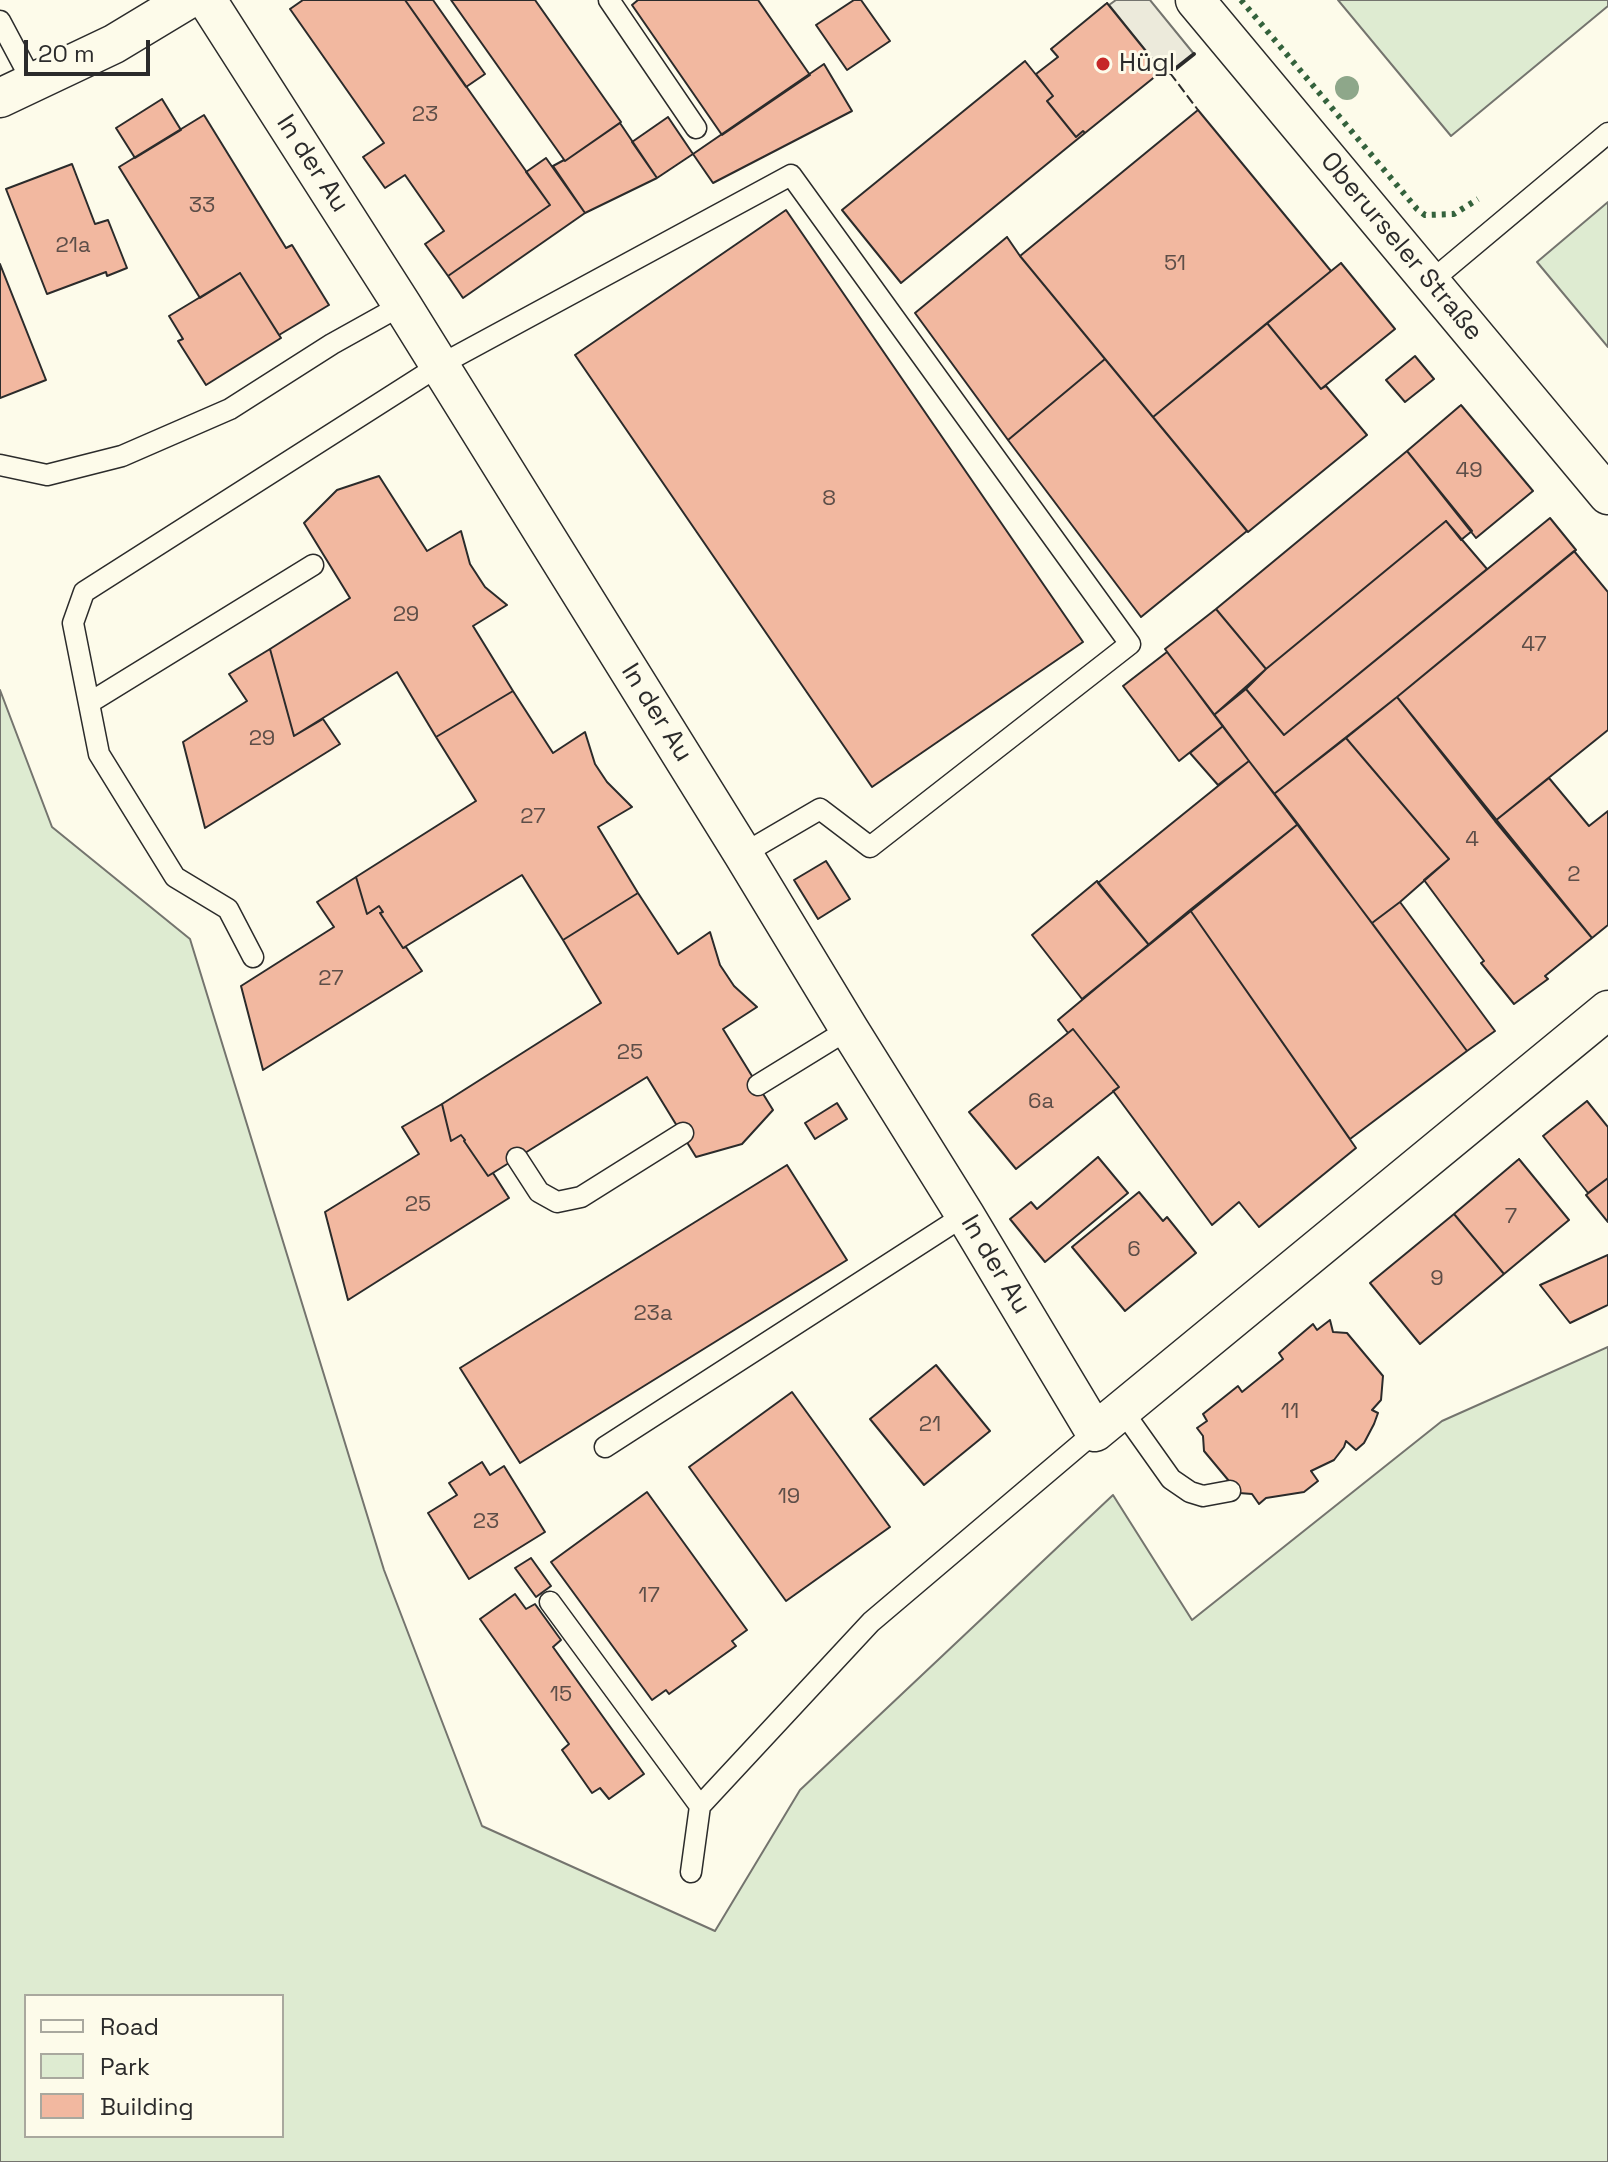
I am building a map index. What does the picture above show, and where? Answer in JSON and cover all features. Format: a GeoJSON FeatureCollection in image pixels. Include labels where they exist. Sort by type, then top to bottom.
{"type":"FeatureCollection","features":[{"type":"Feature","properties":{"kind":"street","name":"Oberurseler Straße"},"geometry":{"type":"LineString","coordinates":[[1195,0],[1608,495]]}},
{"type":"Feature","properties":{"kind":"street"},"geometry":{"type":"LineString","coordinates":[[17,90],[114,44],[189,1]]}},
{"type":"Feature","properties":{"kind":"street","name":"In der Au"},"geometry":{"type":"LineString","coordinates":[[189,1],[402,305],[965,1215],[1108,1421]]}},
{"type":"Feature","properties":{"kind":"street"},"geometry":{"type":"LineString","coordinates":[[1108,1421],[1608,1010]]}},
{"type":"Feature","properties":{"kind":"lane"},"geometry":{"type":"LineString","coordinates":[[609,0],[696,128]]}},
{"type":"Feature","properties":{"kind":"lane"},"geometry":{"type":"LineString","coordinates":[[0,21],[17,90]]}},
{"type":"Feature","properties":{"kind":"lane"},"geometry":{"type":"LineString","coordinates":[[1430,282],[1608,133]]}},
{"type":"Feature","properties":{"kind":"lane"},"geometry":{"type":"LineString","coordinates":[[253,957],[228,909],[175,877],[99,754],[73,623],[84,592],[440,365],[791,175],[1130,644],[870,847],[820,809],[743,854]]}},
{"type":"Feature","properties":{"kind":"lane"},"geometry":{"type":"LineString","coordinates":[[0,465],[47,475],[122,456],[230,409],[332,344],[402,305]]}},
{"type":"Feature","properties":{"kind":"lane"},"geometry":{"type":"LineString","coordinates":[[89,703],[313,565]]}},
{"type":"Feature","properties":{"kind":"lane"},"geometry":{"type":"LineString","coordinates":[[758,1085],[849,1029]]}},
{"type":"Feature","properties":{"kind":"lane"},"geometry":{"type":"LineString","coordinates":[[517,1158],[539,1192],[557,1202],[581,1197],[683,1133]]}},
{"type":"Feature","properties":{"kind":"lane"},"geometry":{"type":"LineString","coordinates":[[605,1447],[965,1215]]}},
{"type":"Feature","properties":{"kind":"lane"},"geometry":{"type":"LineString","coordinates":[[691,1872],[700,1806],[871,1622],[1108,1421],[1171,1479],[1190,1492],[1203,1496],[1230,1491]]}},
{"type":"Feature","properties":{"kind":"lane"},"geometry":{"type":"LineString","coordinates":[[550,1602],[700,1806]]}},
{"type":"Feature","properties":{"kind":"green space"},"geometry":{"type":"Polygon","coordinates":[[[1338,0],[1608,0],[1608,6],[1451,136],[1338,0]]]}},
{"type":"Feature","properties":{"kind":"green space"},"geometry":{"type":"Polygon","coordinates":[[[1608,202],[1608,347],[1537,262],[1608,202]]]}},
{"type":"Feature","properties":{"kind":"green space"},"geometry":{"type":"Polygon","coordinates":[[[0,690],[52,827],[190,939],[384,1570],[482,1826],[715,1931],[800,1790],[1113,1495],[1192,1620],[1442,1421],[1608,1347],[1608,2162],[0,2162],[0,690]]]}},
{"type":"Feature","properties":{"kind":"shaded area"},"geometry":{"type":"Polygon","coordinates":[[[1116,0],[1150,0],[1194,54],[1170,73],[1162,71],[1109,5],[1116,0]]]}},
{"type":"Feature","properties":{"kind":"building"},"geometry":{"type":"Polygon","coordinates":[[[303,0],[405,0],[550,205],[448,276],[425,244],[444,231],[405,175],[385,188],[363,157],[384,143],[290,9],[303,0]]]}},
{"type":"Feature","properties":{"kind":"building"},"geometry":{"type":"Polygon","coordinates":[[[405,0],[433,0],[485,74],[466,87],[405,0]]]}},
{"type":"Feature","properties":{"kind":"building"},"geometry":{"type":"Polygon","coordinates":[[[451,0],[535,0],[621,122],[565,161],[451,0]]]}},
{"type":"Feature","properties":{"kind":"building"},"geometry":{"type":"Polygon","coordinates":[[[638,0],[758,0],[810,75],[722,135],[632,5],[638,0]]]}},
{"type":"Feature","properties":{"kind":"building"},"geometry":{"type":"Polygon","coordinates":[[[854,0],[861,0],[890,41],[847,70],[816,25],[854,0]]]}},
{"type":"Feature","properties":{"kind":"building","name":"Hügl"},"geometry":{"type":"Polygon","coordinates":[[[1107,3],[1162,71],[1076,137],[1047,101],[1053,96],[1036,74],[1058,57],[1051,49],[1107,3]]]}},
{"type":"Feature","properties":{"kind":"building"},"geometry":{"type":"Polygon","coordinates":[[[1025,61],[1053,96],[1047,101],[1076,137],[1083,131],[1085,133],[901,283],[842,210],[1025,61]]]}},
{"type":"Feature","properties":{"kind":"building"},"geometry":{"type":"Polygon","coordinates":[[[824,64],[852,111],[713,183],[693,154],[824,64]]]}},
{"type":"Feature","properties":{"kind":"building"},"geometry":{"type":"Polygon","coordinates":[[[162,99],[181,130],[135,158],[116,128],[162,99]]]}},
{"type":"Feature","properties":{"kind":"building"},"geometry":{"type":"Polygon","coordinates":[[[1198,110],[1331,271],[1153,417],[1020,256],[1198,110]]]}},
{"type":"Feature","properties":{"kind":"building"},"geometry":{"type":"Polygon","coordinates":[[[204,115],[286,248],[292,245],[329,305],[279,335],[240,273],[200,298],[119,167],[204,115]]]}},
{"type":"Feature","properties":{"kind":"building"},"geometry":{"type":"Polygon","coordinates":[[[668,117],[693,154],[657,178],[632,142],[668,117]]]}},
{"type":"Feature","properties":{"kind":"building"},"geometry":{"type":"Polygon","coordinates":[[[620,123],[657,178],[585,213],[553,166],[620,123]]]}},
{"type":"Feature","properties":{"kind":"building"},"geometry":{"type":"Polygon","coordinates":[[[546,158],[585,213],[463,298],[448,276],[550,205],[526,172],[546,158]]]}},
{"type":"Feature","properties":{"kind":"building"},"geometry":{"type":"Polygon","coordinates":[[[72,164],[95,224],[108,220],[127,268],[107,276],[106,272],[47,294],[6,189],[72,164]]]}},
{"type":"Feature","properties":{"kind":"building"},"geometry":{"type":"Polygon","coordinates":[[[786,210],[1083,642],[872,787],[575,355],[786,210]]]}},
{"type":"Feature","properties":{"kind":"building"},"geometry":{"type":"Polygon","coordinates":[[[1007,237],[1105,359],[1008,440],[915,313],[1007,237]]]}},
{"type":"Feature","properties":{"kind":"building"},"geometry":{"type":"Polygon","coordinates":[[[1341,263],[1395,329],[1321,389],[1267,323],[1341,263]]]}},
{"type":"Feature","properties":{"kind":"building"},"geometry":{"type":"Polygon","coordinates":[[[0,264],[46,380],[0,398],[0,264]]]}},
{"type":"Feature","properties":{"kind":"building"},"geometry":{"type":"Polygon","coordinates":[[[240,273],[281,338],[206,385],[178,341],[183,339],[169,316],[240,273]]]}},
{"type":"Feature","properties":{"kind":"building"},"geometry":{"type":"Polygon","coordinates":[[[1267,323],[1321,389],[1326,386],[1367,435],[1248,532],[1153,417],[1267,323]]]}},
{"type":"Feature","properties":{"kind":"building"},"geometry":{"type":"Polygon","coordinates":[[[1415,356],[1434,379],[1405,402],[1386,380],[1415,356]]]}},
{"type":"Feature","properties":{"kind":"building"},"geometry":{"type":"Polygon","coordinates":[[[1105,359],[1247,531],[1141,617],[1008,440],[1105,359]]]}},
{"type":"Feature","properties":{"kind":"building"},"geometry":{"type":"Polygon","coordinates":[[[1461,405],[1533,491],[1476,538],[1407,451],[1461,405]]]}},
{"type":"Feature","properties":{"kind":"building"},"geometry":{"type":"Polygon","coordinates":[[[1407,451],[1472,531],[1461,540],[1446,521],[1266,669],[1216,609],[1407,451]]]}},
{"type":"Feature","properties":{"kind":"building"},"geometry":{"type":"Polygon","coordinates":[[[379,476],[427,551],[461,531],[470,564],[485,587],[507,605],[473,626],[513,691],[436,737],[397,672],[294,736],[270,649],[350,598],[304,523],[337,490],[379,476]]]}},
{"type":"Feature","properties":{"kind":"building"},"geometry":{"type":"Polygon","coordinates":[[[1550,518],[1576,550],[1274,794],[1214,715],[1246,689],[1284,735],[1550,518]]]}},
{"type":"Feature","properties":{"kind":"building"},"geometry":{"type":"Polygon","coordinates":[[[1446,521],[1487,569],[1284,735],[1246,689],[1266,669],[1446,521]]]}},
{"type":"Feature","properties":{"kind":"building"},"geometry":{"type":"Polygon","coordinates":[[[1574,551],[1608,592],[1608,730],[1495,821],[1397,697],[1574,551]]]}},
{"type":"Feature","properties":{"kind":"building"},"geometry":{"type":"Polygon","coordinates":[[[1216,609],[1266,669],[1214,715],[1165,649],[1216,609]]]}},
{"type":"Feature","properties":{"kind":"building"},"geometry":{"type":"Polygon","coordinates":[[[270,649],[294,736],[323,719],[340,744],[205,828],[183,742],[247,701],[229,674],[270,649]]]}},
{"type":"Feature","properties":{"kind":"building"},"geometry":{"type":"Polygon","coordinates":[[[1167,652],[1223,726],[1179,761],[1123,686],[1167,652]]]}},
{"type":"Feature","properties":{"kind":"building"},"geometry":{"type":"Polygon","coordinates":[[[513,691],[553,753],[585,732],[595,764],[607,782],[632,807],[598,827],[638,893],[563,940],[522,875],[403,948],[380,913],[383,912],[379,906],[367,914],[356,877],[476,801],[436,737],[513,691]]]}},
{"type":"Feature","properties":{"kind":"building"},"geometry":{"type":"Polygon","coordinates":[[[1397,697],[1592,938],[1545,976],[1548,979],[1514,1004],[1481,963],[1484,961],[1424,880],[1449,859],[1346,738],[1397,697]]]}},
{"type":"Feature","properties":{"kind":"building"},"geometry":{"type":"Polygon","coordinates":[[[1223,726],[1249,761],[1218,785],[1190,753],[1223,726]]]}},
{"type":"Feature","properties":{"kind":"building"},"geometry":{"type":"Polygon","coordinates":[[[1346,738],[1449,859],[1372,923],[1274,794],[1346,738]]]}},
{"type":"Feature","properties":{"kind":"building"},"geometry":{"type":"Polygon","coordinates":[[[1249,761],[1298,824],[1149,945],[1098,883],[1249,761]]]}},
{"type":"Feature","properties":{"kind":"building"},"geometry":{"type":"Polygon","coordinates":[[[1549,778],[1589,826],[1608,811],[1608,925],[1592,938],[1495,821],[1549,778]]]}},
{"type":"Feature","properties":{"kind":"building"},"geometry":{"type":"Polygon","coordinates":[[[1298,824],[1467,1051],[1350,1139],[1190,910],[1298,824]]]}},
{"type":"Feature","properties":{"kind":"building"},"geometry":{"type":"Polygon","coordinates":[[[826,861],[850,899],[818,919],[794,880],[826,861]]]}},
{"type":"Feature","properties":{"kind":"building"},"geometry":{"type":"Polygon","coordinates":[[[356,877],[367,914],[379,906],[383,912],[380,913],[403,948],[406,947],[422,971],[263,1070],[241,986],[334,927],[317,902],[356,877]]]}},
{"type":"Feature","properties":{"kind":"building"},"geometry":{"type":"Polygon","coordinates":[[[1097,881],[1149,945],[1082,999],[1032,935],[1097,881]]]}},
{"type":"Feature","properties":{"kind":"building"},"geometry":{"type":"Polygon","coordinates":[[[638,893],[678,954],[710,932],[720,965],[734,986],[757,1007],[723,1029],[773,1110],[742,1144],[696,1157],[647,1077],[488,1176],[461,1135],[451,1141],[442,1104],[601,1003],[563,940],[638,893]]]}},
{"type":"Feature","properties":{"kind":"building"},"geometry":{"type":"Polygon","coordinates":[[[1400,902],[1495,1031],[1467,1051],[1372,923],[1400,902]]]}},
{"type":"Feature","properties":{"kind":"building"},"geometry":{"type":"Polygon","coordinates":[[[1190,910],[1356,1148],[1259,1227],[1239,1202],[1212,1225],[1113,1091],[1119,1087],[1073,1029],[1068,1033],[1058,1020],[1190,910]]]}},
{"type":"Feature","properties":{"kind":"building"},"geometry":{"type":"Polygon","coordinates":[[[1073,1029],[1119,1087],[1016,1169],[969,1112],[1073,1029]]]}},
{"type":"Feature","properties":{"kind":"building"},"geometry":{"type":"Polygon","coordinates":[[[1587,1101],[1608,1127],[1608,1178],[1588,1193],[1543,1136],[1587,1101]]]}},
{"type":"Feature","properties":{"kind":"building"},"geometry":{"type":"Polygon","coordinates":[[[837,1103],[847,1119],[815,1139],[805,1123],[837,1103]]]}},
{"type":"Feature","properties":{"kind":"building"},"geometry":{"type":"Polygon","coordinates":[[[442,1104],[451,1141],[461,1135],[488,1176],[493,1173],[509,1198],[348,1300],[325,1212],[419,1154],[402,1127],[442,1104]]]}},
{"type":"Feature","properties":{"kind":"building"},"geometry":{"type":"Polygon","coordinates":[[[1098,1157],[1128,1193],[1045,1262],[1010,1219],[1031,1202],[1037,1209],[1098,1157]]]}},
{"type":"Feature","properties":{"kind":"building"},"geometry":{"type":"Polygon","coordinates":[[[1519,1159],[1569,1220],[1504,1274],[1454,1214],[1519,1159]]]}},
{"type":"Feature","properties":{"kind":"building"},"geometry":{"type":"Polygon","coordinates":[[[787,1165],[847,1260],[520,1463],[460,1368],[787,1165]]]}},
{"type":"Feature","properties":{"kind":"building"},"geometry":{"type":"Polygon","coordinates":[[[1608,1178],[1608,1222],[1586,1195],[1608,1178]]]}},
{"type":"Feature","properties":{"kind":"building"},"geometry":{"type":"Polygon","coordinates":[[[1139,1192],[1163,1221],[1167,1217],[1196,1253],[1125,1311],[1072,1247],[1139,1192]]]}},
{"type":"Feature","properties":{"kind":"building"},"geometry":{"type":"Polygon","coordinates":[[[1454,1214],[1504,1274],[1420,1344],[1370,1283],[1454,1214]]]}},
{"type":"Feature","properties":{"kind":"building"},"geometry":{"type":"Polygon","coordinates":[[[1608,1255],[1608,1305],[1570,1323],[1540,1285],[1608,1255]]]}},
{"type":"Feature","properties":{"kind":"building"},"geometry":{"type":"Polygon","coordinates":[[[1330,1320],[1333,1332],[1347,1333],[1383,1376],[1381,1400],[1372,1410],[1378,1413],[1374,1424],[1364,1443],[1356,1450],[1346,1441],[1334,1460],[1311,1471],[1318,1481],[1304,1492],[1266,1498],[1259,1504],[1252,1494],[1239,1493],[1204,1451],[1203,1436],[1197,1428],[1207,1421],[1203,1414],[1238,1386],[1242,1392],[1283,1359],[1279,1353],[1313,1324],[1317,1330],[1330,1320]]]}},
{"type":"Feature","properties":{"kind":"building"},"geometry":{"type":"Polygon","coordinates":[[[936,1365],[990,1431],[924,1485],[870,1419],[936,1365]]]}},
{"type":"Feature","properties":{"kind":"building"},"geometry":{"type":"Polygon","coordinates":[[[792,1392],[890,1527],[786,1601],[689,1467],[792,1392]]]}},
{"type":"Feature","properties":{"kind":"building"},"geometry":{"type":"Polygon","coordinates":[[[482,1462],[490,1475],[504,1466],[545,1532],[469,1579],[428,1513],[457,1495],[449,1483],[482,1462]]]}},
{"type":"Feature","properties":{"kind":"building"},"geometry":{"type":"Polygon","coordinates":[[[647,1492],[747,1630],[732,1641],[736,1646],[669,1694],[666,1690],[652,1700],[551,1562],[647,1492]]]}},
{"type":"Feature","properties":{"kind":"building"},"geometry":{"type":"Polygon","coordinates":[[[531,1558],[551,1586],[536,1597],[515,1568],[531,1558]]]}},
{"type":"Feature","properties":{"kind":"building"},"geometry":{"type":"Polygon","coordinates":[[[515,1594],[526,1609],[535,1604],[561,1640],[553,1647],[644,1774],[609,1799],[600,1788],[592,1793],[562,1750],[569,1744],[480,1619],[515,1594]]]}},
{"type":"Feature","properties":{"kind":"hedge"},"geometry":{"type":"LineString","coordinates":[[1241,0],[1417,209],[1425,215],[1454,214],[1478,199]]}},
{"type":"Feature","properties":{"kind":"fence"},"geometry":{"type":"LineString","coordinates":[[1170,73],[1198,110]]}},
{"type":"Feature","properties":{"kind":"wall"},"geometry":{"type":"LineString","coordinates":[[1162,71],[1170,73],[1194,54]]}},
{"type":"Feature","properties":{"kind":"place","name":"Hügl"},"geometry":{"type":"Point","coordinates":[1103,64]}}]}
